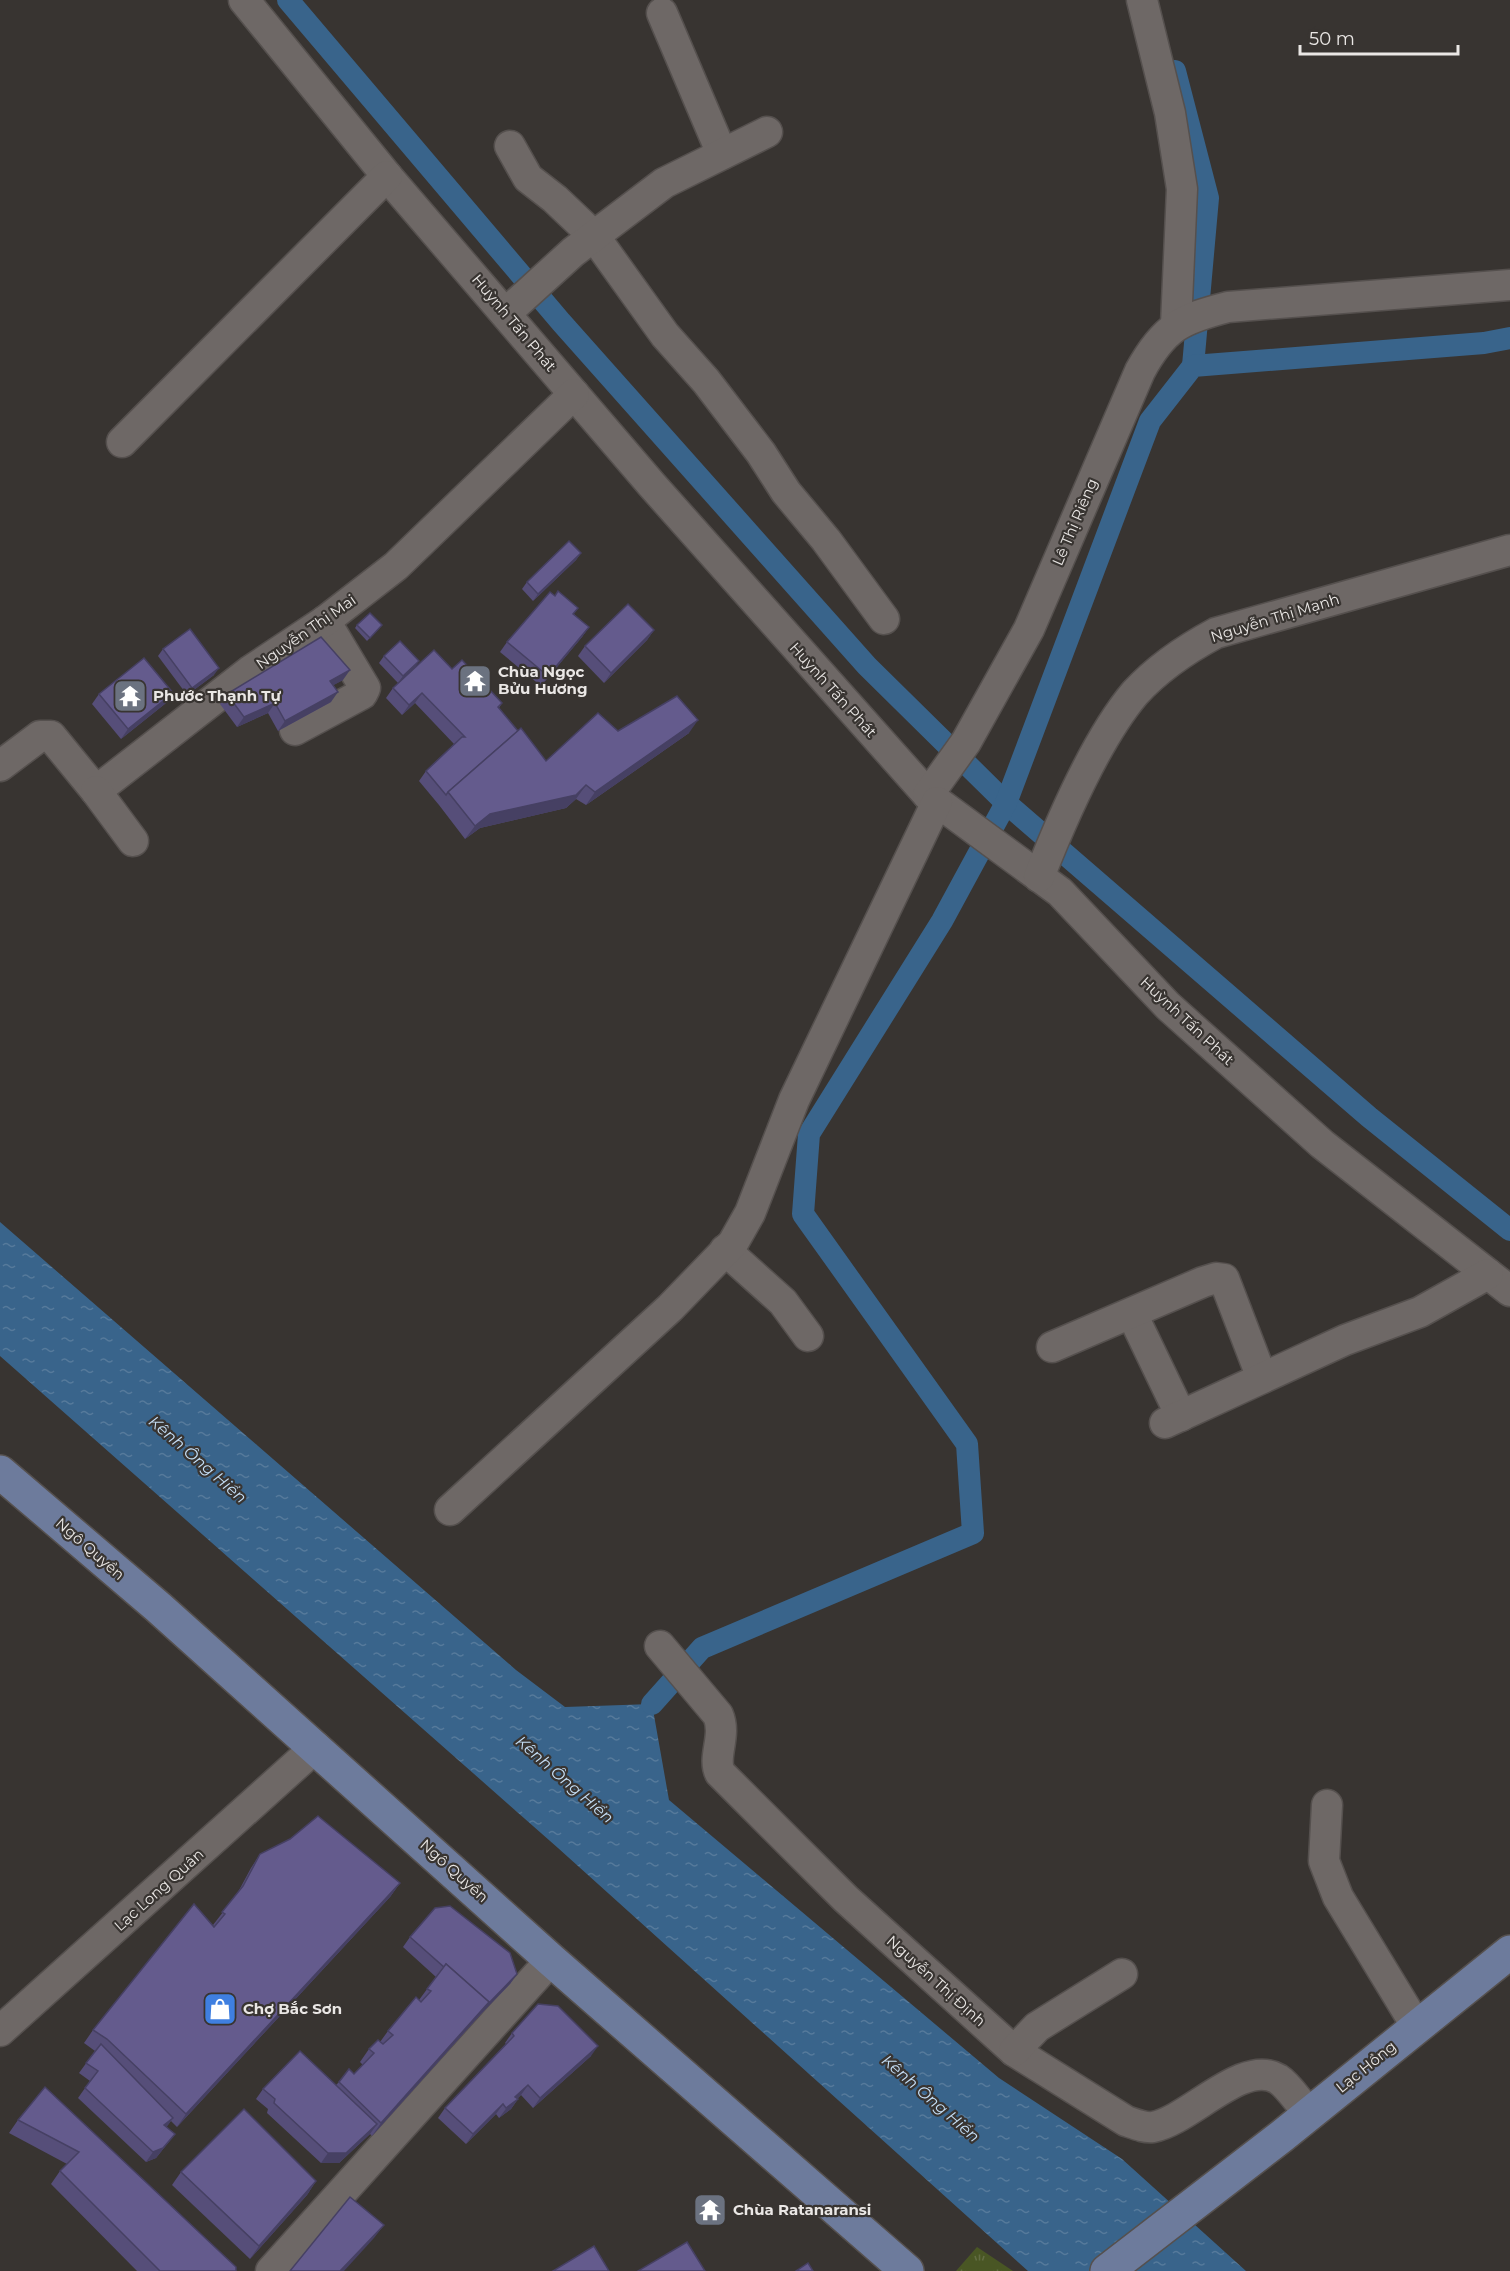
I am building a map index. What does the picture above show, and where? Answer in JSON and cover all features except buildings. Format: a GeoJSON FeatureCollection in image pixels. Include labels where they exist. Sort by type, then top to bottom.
{"type":"FeatureCollection","features":[{"type":"Feature","properties":{"kind":"main road","name":"Ngô Quyền"},"geometry":{"type":"LineString","coordinates":[[0,1472],[316,1747],[551,1960],[907,2271]]}},
{"type":"Feature","properties":{"kind":"main road","name":"Lạc Hồng"},"geometry":{"type":"LineString","coordinates":[[1107,2271],[1309,2114],[1510,1952]]}},
{"type":"Feature","properties":{"kind":"street","name":"Huỳnh Tấn Phát"},"geometry":{"type":"LineString","coordinates":[[244,0],[387,176],[516,305],[574,394],[786,638],[938,798],[1037,866],[1168,1006],[1322,1144],[1499,1282]]}},
{"type":"Feature","properties":{"kind":"street"},"geometry":{"type":"LineString","coordinates":[[1142,0],[1170,113],[1182,189],[1186,320],[1228,307],[1510,285]]}},
{"type":"Feature","properties":{"kind":"street"},"geometry":{"type":"LineString","coordinates":[[662,13],[722,154]]}},
{"type":"Feature","properties":{"kind":"street"},"geometry":{"type":"LineString","coordinates":[[516,305],[583,244],[664,183],[767,132]]}},
{"type":"Feature","properties":{"kind":"street"},"geometry":{"type":"LineString","coordinates":[[510,146],[528,178],[555,199],[583,244],[706,381],[761,453],[786,492],[826,540],[884,619]]}},
{"type":"Feature","properties":{"kind":"street"},"geometry":{"type":"LineString","coordinates":[[122,442],[387,176]]}},
{"type":"Feature","properties":{"kind":"street","name":"Lê Thị Riêng"},"geometry":{"type":"LineString","coordinates":[[450,1510],[670,1308],[725,1250],[750,1213],[794,1100],[938,798],[966,742],[1029,629],[1140,371],[1154,345],[1186,320]]}},
{"type":"Feature","properties":{"kind":"street","name":"Nguyễn Thị Mai"},"geometry":{"type":"LineString","coordinates":[[96,791],[250,671],[326,621],[396,566],[574,394]]}},
{"type":"Feature","properties":{"kind":"street","name":"Nguyễn Thị Mạnh"},"geometry":{"type":"LineString","coordinates":[[1037,866],[1076,796],[1108,730],[1136,692],[1194,645],[1216,633],[1510,550]]}},
{"type":"Feature","properties":{"kind":"street"},"geometry":{"type":"LineString","coordinates":[[295,730],[362,693],[365,688],[326,621]]}},
{"type":"Feature","properties":{"kind":"street"},"geometry":{"type":"LineString","coordinates":[[0,766],[40,736],[51,736],[133,841]]}},
{"type":"Feature","properties":{"kind":"street"},"geometry":{"type":"LineString","coordinates":[[725,1250],[783,1302],[808,1336]]}},
{"type":"Feature","properties":{"kind":"street"},"geometry":{"type":"LineString","coordinates":[[1052,1347],[1203,1282],[1216,1278],[1224,1279],[1262,1378]]}},
{"type":"Feature","properties":{"kind":"street"},"geometry":{"type":"LineString","coordinates":[[1132,1314],[1173,1420],[1345,1340],[1499,1282]]}},
{"type":"Feature","properties":{"kind":"street","name":"Nguyễn Thị Định"},"geometry":{"type":"LineString","coordinates":[[660,1646],[701,1691],[722,1725],[717,1762],[720,1773],[846,1899],[1014,2051],[1126,2121],[1138,2126],[1152,2127],[1166,2122],[1215,2096],[1240,2078],[1256,2074],[1268,2074],[1280,2080],[1309,2114]]}},
{"type":"Feature","properties":{"kind":"street","name":"Lạc Long Quân"},"geometry":{"type":"LineString","coordinates":[[0,2031],[316,1747]]}},
{"type":"Feature","properties":{"kind":"street"},"geometry":{"type":"LineString","coordinates":[[1327,1805],[1324,1861],[1338,1897],[1417,2027]]}},
{"type":"Feature","properties":{"kind":"street"},"geometry":{"type":"LineString","coordinates":[[271,2271],[551,1960]]}},
{"type":"Feature","properties":{"kind":"street"},"geometry":{"type":"LineString","coordinates":[[1014,2051],[1037,2027],[1122,1974]]}},
{"type":"Feature","properties":{"kind":"green space"},"geometry":{"type":"Polygon","coordinates":[[[977,2247],[1013,2271],[956,2271],[977,2247]]]}},
{"type":"Feature","properties":{"kind":"water","name":"Kênh Ông Hiển"},"geometry":{"type":"Polygon","coordinates":[[[0,1222],[516,1670],[565,1707],[652,1704],[669,1800],[999,2078],[1122,2159],[1246,2271],[1028,2271],[558,1848],[0,1356],[0,1222]]]}},
{"type":"Feature","properties":{"kind":"waterway"},"geometry":{"type":"LineString","coordinates":[[288,0],[561,322],[867,666],[1006,803],[1369,1117],[1510,1230]]}},
{"type":"Feature","properties":{"kind":"waterway"},"geometry":{"type":"LineString","coordinates":[[1175,71],[1208,198],[1193,366]]}},
{"type":"Feature","properties":{"kind":"waterway"},"geometry":{"type":"LineString","coordinates":[[652,1704],[702,1648],[973,1533],[967,1444],[803,1214],[809,1134],[942,921],[1006,803],[1150,421],[1193,366],[1484,343],[1510,338]]}},
{"type":"Feature","properties":{"kind":"place","name":"Chùa Ngọc Bửu Hương"},"geometry":{"type":"Point","coordinates":[475,681]}},
{"type":"Feature","properties":{"kind":"place","name":"Phước Thạnh Tự"},"geometry":{"type":"Point","coordinates":[130,696]}},
{"type":"Feature","properties":{"kind":"place","name":"Chợ Bắc Sơn"},"geometry":{"type":"Point","coordinates":[220,2009]}},
{"type":"Feature","properties":{"kind":"place","name":"Chùa Ratanaransi"},"geometry":{"type":"Point","coordinates":[710,2210]}}]}
